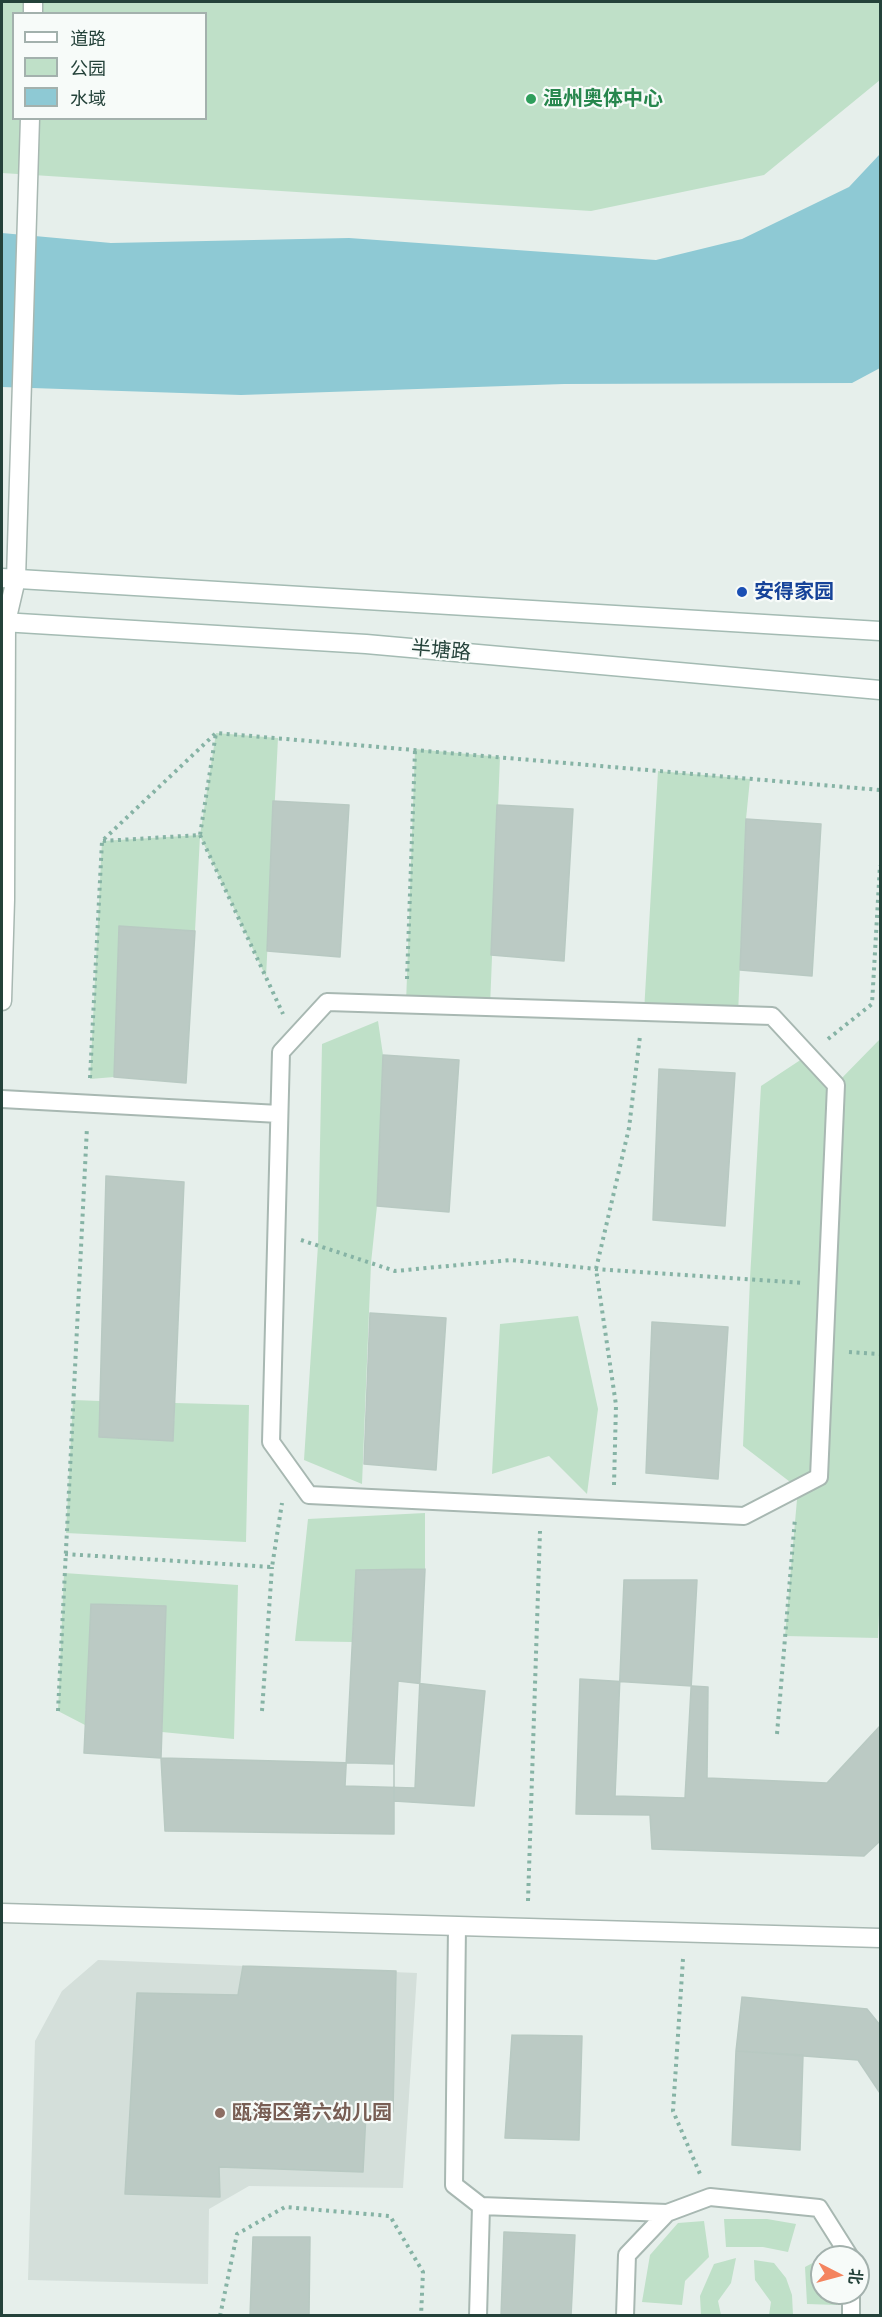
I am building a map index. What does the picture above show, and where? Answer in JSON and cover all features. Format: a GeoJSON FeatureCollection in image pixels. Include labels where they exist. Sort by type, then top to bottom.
{"type":"FeatureCollection","features":[{"type":"Feature","properties":{"kind":"street"},"geometry":{"type":"LineString","coordinates":[[2,1001],[5,900],[4,622],[9,579],[22,370],[30,120]]}},
{"type":"Feature","properties":{"kind":"street"},"geometry":{"type":"LineString","coordinates":[[9,579],[880,631]]}},
{"type":"Feature","properties":{"kind":"street","name":"半塘路"},"geometry":{"type":"LineString","coordinates":[[4,622],[366,644],[880,690]]}},
{"type":"Feature","properties":{"kind":"street"},"geometry":{"type":"LineString","coordinates":[[2,1912],[880,1938]]}},
{"type":"Feature","properties":{"kind":"lane"},"geometry":{"type":"LineString","coordinates":[[327,1002],[644,1012],[772,1016],[836,1085],[819,1477],[744,1516],[309,1495],[271,1442],[281,1052],[327,1002]]}},
{"type":"Feature","properties":{"kind":"lane"},"geometry":{"type":"LineString","coordinates":[[2,1099],[279,1114]]}},
{"type":"Feature","properties":{"kind":"lane"},"geometry":{"type":"LineString","coordinates":[[457,1926],[454,2185],[481,2206],[667,2213],[710,2197],[819,2208],[842,2245]]}},
{"type":"Feature","properties":{"kind":"lane"},"geometry":{"type":"LineString","coordinates":[[478,2316],[481,2206]]}},
{"type":"Feature","properties":{"kind":"lane"},"geometry":{"type":"LineString","coordinates":[[625,2316],[627,2254],[667,2213]]}},
{"type":"Feature","properties":{"kind":"path"},"geometry":{"type":"LineString","coordinates":[[216,733],[200,835],[294,1039]]}},
{"type":"Feature","properties":{"kind":"path"},"geometry":{"type":"LineString","coordinates":[[406,1004],[415,750]]}},
{"type":"Feature","properties":{"kind":"path"},"geometry":{"type":"LineString","coordinates":[[102,841],[200,835]]}},
{"type":"Feature","properties":{"kind":"path"},"geometry":{"type":"LineString","coordinates":[[808,1055],[872,1004],[880,865]]}},
{"type":"Feature","properties":{"kind":"path"},"geometry":{"type":"LineString","coordinates":[[613,1510],[616,1405],[596,1269],[629,1128],[644,1012]]}},
{"type":"Feature","properties":{"kind":"path"},"geometry":{"type":"LineString","coordinates":[[276,1232],[395,1271],[512,1260],[596,1269],[827,1284]]}},
{"type":"Feature","properties":{"kind":"path"},"geometry":{"type":"LineString","coordinates":[[262,1711],[272,1568],[287,1466]]}},
{"type":"Feature","properties":{"kind":"path"},"geometry":{"type":"LineString","coordinates":[[777,1734],[798,1488]]}},
{"type":"Feature","properties":{"kind":"path"},"geometry":{"type":"LineString","coordinates":[[528,1928],[540,1506]]}},
{"type":"Feature","properties":{"kind":"path"},"geometry":{"type":"LineString","coordinates":[[65,1554],[272,1568]]}},
{"type":"Feature","properties":{"kind":"path"},"geometry":{"type":"LineString","coordinates":[[684,1932],[673,2111],[710,2197]]}},
{"type":"Feature","properties":{"kind":"path"},"geometry":{"type":"LineString","coordinates":[[220,2316],[237,2234],[285,2207],[390,2216],[423,2272],[421,2316]]}},
{"type":"Feature","properties":{"kind":"shaded area","name":"瓯海区第六幼儿园"},"geometry":{"type":"Polygon","coordinates":[[[98,1960],[417,1973],[403,2188],[249,2186],[209,2209],[208,2284],[28,2280],[35,2041],[62,1991],[98,1960]]]}},
{"type":"Feature","properties":{"kind":"green space","name":"温州奥体中心"},"geometry":{"type":"Polygon","coordinates":[[[2,2],[880,2],[880,80],[764,175],[591,211],[2,173],[2,2]]]}},
{"type":"Feature","properties":{"kind":"green space"},"geometry":{"type":"Polygon","coordinates":[[[216,733],[278,738],[266,977],[200,836],[195,931],[119,926],[114,1077],[90,1079],[102,841],[200,835],[216,733]]]}},
{"type":"Feature","properties":{"kind":"green space"},"geometry":{"type":"Polygon","coordinates":[[[415,749],[500,757],[490,1007],[406,1004],[415,749]]]}},
{"type":"Feature","properties":{"kind":"green space"},"geometry":{"type":"Polygon","coordinates":[[[658,771],[750,779],[746,819],[738,1015],[644,1012],[658,771]]]}},
{"type":"Feature","properties":{"kind":"green space"},"geometry":{"type":"Polygon","coordinates":[[[378,1021],[383,1055],[377,1206],[371,1263],[362,1484],[304,1460],[318,1245],[322,1044],[378,1021]]]}},
{"type":"Feature","properties":{"kind":"green space"},"geometry":{"type":"Polygon","coordinates":[[[880,1039],[880,1590],[878,1638],[785,1636],[798,1488],[743,1446],[761,1086],[808,1055],[836,1084],[880,1039]]]}},
{"type":"Feature","properties":{"kind":"green space"},"geometry":{"type":"Polygon","coordinates":[[[578,1316],[598,1409],[587,1494],[549,1456],[492,1474],[500,1324],[578,1316]]]}},
{"type":"Feature","properties":{"kind":"green space"},"geometry":{"type":"Polygon","coordinates":[[[73,1400],[100,1401],[100,1437],[173,1441],[175,1403],[249,1405],[246,1542],[66,1533],[73,1400]]]}},
{"type":"Feature","properties":{"kind":"green space"},"geometry":{"type":"Polygon","coordinates":[[[425,1513],[425,1569],[356,1570],[352,1642],[295,1641],[308,1519],[425,1513]]]}},
{"type":"Feature","properties":{"kind":"green space"},"geometry":{"type":"Polygon","coordinates":[[[64,1573],[238,1585],[234,1739],[162,1732],[165,1606],[92,1604],[85,1725],[58,1711],[64,1573]]]}},
{"type":"Feature","properties":{"kind":"green space"},"geometry":{"type":"Polygon","coordinates":[[[724,2219],[767,2219],[796,2224],[788,2252],[763,2247],[726,2247],[724,2219]]]}},
{"type":"Feature","properties":{"kind":"green space"},"geometry":{"type":"Polygon","coordinates":[[[704,2221],[709,2257],[685,2281],[682,2305],[642,2302],[650,2255],[678,2223],[704,2221]]]}},
{"type":"Feature","properties":{"kind":"green space"},"geometry":{"type":"Polygon","coordinates":[[[736,2258],[731,2283],[718,2301],[721,2315],[701,2315],[700,2296],[714,2264],[736,2258]]]}},
{"type":"Feature","properties":{"kind":"green space"},"geometry":{"type":"Polygon","coordinates":[[[754,2260],[774,2263],[786,2278],[792,2295],[793,2315],[769,2315],[771,2302],[755,2280],[754,2260]]]}},
{"type":"Feature","properties":{"kind":"green space"},"geometry":{"type":"Polygon","coordinates":[[[810,2264],[810,2304],[807,2304],[805,2267],[810,2264]]]}},
{"type":"Feature","properties":{"kind":"water"},"geometry":{"type":"Polygon","coordinates":[[[880,154],[880,368],[852,383],[564,384],[241,395],[2,387],[2,233],[111,243],[349,238],[656,260],[742,239],[849,187],[880,154]]]}},
{"type":"Feature","properties":{"kind":"building"},"geometry":{"type":"Polygon","coordinates":[[[273,801],[349,805],[340,957],[267,951],[273,801]]]}},
{"type":"Feature","properties":{"kind":"building"},"geometry":{"type":"Polygon","coordinates":[[[497,805],[573,809],[564,961],[491,955],[497,805]]]}},
{"type":"Feature","properties":{"kind":"building"},"geometry":{"type":"Polygon","coordinates":[[[746,819],[821,824],[812,976],[740,970],[746,819]]]}},
{"type":"Feature","properties":{"kind":"building"},"geometry":{"type":"Polygon","coordinates":[[[119,926],[195,931],[186,1083],[114,1077],[119,926]]]}},
{"type":"Feature","properties":{"kind":"building"},"geometry":{"type":"Polygon","coordinates":[[[383,1055],[459,1060],[449,1212],[377,1206],[383,1055]]]}},
{"type":"Feature","properties":{"kind":"building"},"geometry":{"type":"Polygon","coordinates":[[[659,1069],[735,1073],[725,1226],[653,1220],[659,1069]]]}},
{"type":"Feature","properties":{"kind":"building"},"geometry":{"type":"Polygon","coordinates":[[[106,1176],[184,1182],[173,1441],[99,1437],[106,1176]]]}},
{"type":"Feature","properties":{"kind":"building"},"geometry":{"type":"Polygon","coordinates":[[[370,1313],[446,1318],[436,1470],[364,1464],[370,1313]]]}},
{"type":"Feature","properties":{"kind":"building"},"geometry":{"type":"Polygon","coordinates":[[[652,1322],[728,1327],[718,1479],[646,1473],[652,1322]]]}},
{"type":"Feature","properties":{"kind":"building"},"geometry":{"type":"Polygon","coordinates":[[[425,1569],[415,1788],[345,1786],[356,1570],[425,1569]]]}},
{"type":"Feature","properties":{"kind":"building"},"geometry":{"type":"Polygon","coordinates":[[[624,1580],[697,1580],[685,1798],[615,1796],[624,1580]]]}},
{"type":"Feature","properties":{"kind":"building"},"geometry":{"type":"Polygon","coordinates":[[[91,1604],[166,1606],[161,1758],[84,1753],[91,1604]]]}},
{"type":"Feature","properties":{"kind":"building"},"geometry":{"type":"Polygon","coordinates":[[[580,1679],[708,1687],[707,1778],[827,1783],[880,1726],[880,1841],[864,1856],[652,1849],[650,1815],[576,1814],[580,1679]]]}},
{"type":"Feature","properties":{"kind":"building"},"geometry":{"type":"Polygon","coordinates":[[[398,1681],[485,1691],[474,1806],[394,1801],[398,1681]]]}},
{"type":"Feature","properties":{"kind":"building"},"geometry":{"type":"Polygon","coordinates":[[[161,1758],[394,1764],[394,1834],[165,1831],[161,1758]]]}},
{"type":"Feature","properties":{"kind":"building"},"geometry":{"type":"Polygon","coordinates":[[[243,1966],[396,1971],[393,2112],[366,2113],[363,2172],[219,2167],[220,2197],[125,2194],[137,1993],[238,1995],[243,1966]]]}},
{"type":"Feature","properties":{"kind":"building"},"geometry":{"type":"Polygon","coordinates":[[[742,1997],[867,2009],[880,2025],[880,2093],[858,2060],[736,2051],[742,1997]]]}},
{"type":"Feature","properties":{"kind":"building"},"geometry":{"type":"Polygon","coordinates":[[[512,2035],[582,2036],[579,2140],[505,2138],[512,2035]]]}},
{"type":"Feature","properties":{"kind":"building"},"geometry":{"type":"Polygon","coordinates":[[[736,2051],[803,2055],[800,2150],[732,2145],[736,2051]]]}},
{"type":"Feature","properties":{"kind":"building"},"geometry":{"type":"Polygon","coordinates":[[[504,2232],[575,2235],[571,2316],[501,2316],[504,2232]]]}},
{"type":"Feature","properties":{"kind":"building"},"geometry":{"type":"Polygon","coordinates":[[[253,2237],[310,2237],[309,2316],[250,2316],[253,2237]]]}},
{"type":"Feature","properties":{"kind":"place","name":"温州奥体中心"},"geometry":{"type":"Point","coordinates":[531,99]}},
{"type":"Feature","properties":{"kind":"place","name":"安得家园"},"geometry":{"type":"Point","coordinates":[742,592]}},
{"type":"Feature","properties":{"kind":"place","name":"瓯海区第六幼儿园"},"geometry":{"type":"Point","coordinates":[220,2113]}}]}
